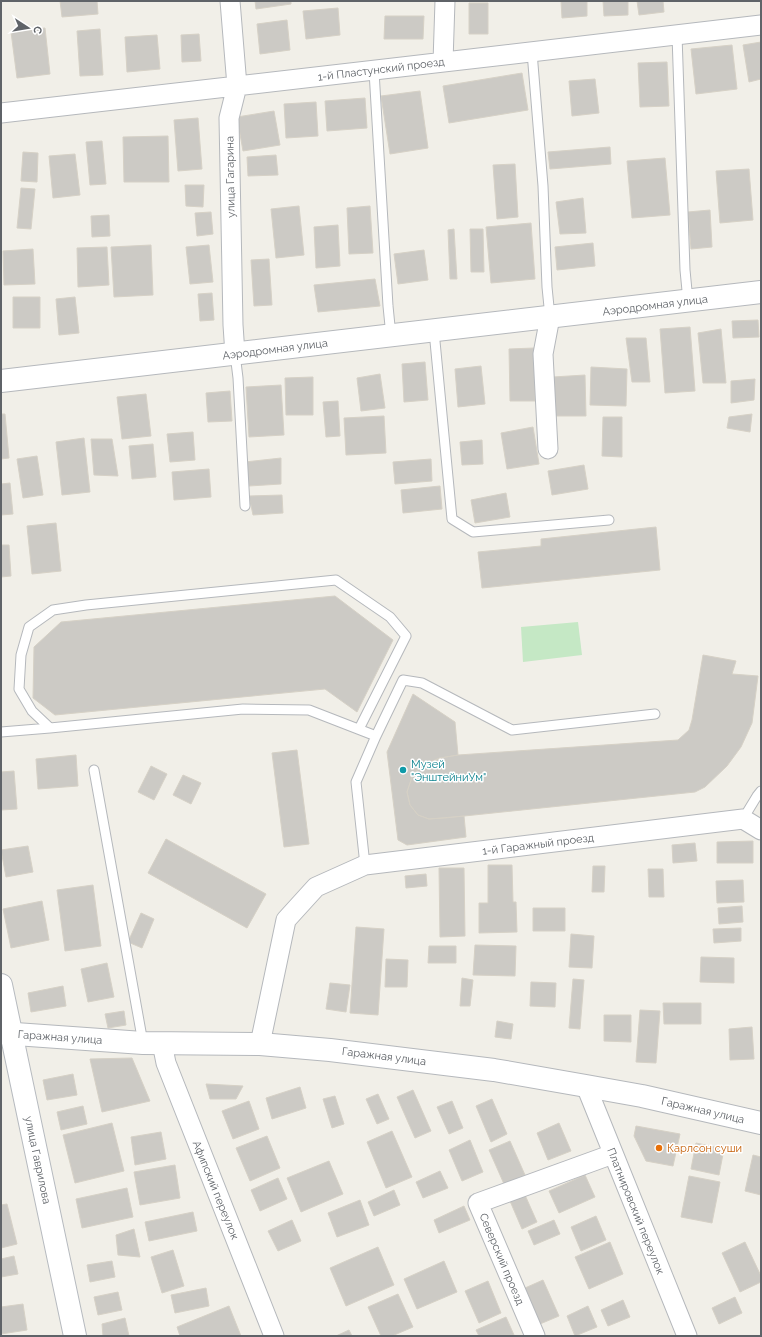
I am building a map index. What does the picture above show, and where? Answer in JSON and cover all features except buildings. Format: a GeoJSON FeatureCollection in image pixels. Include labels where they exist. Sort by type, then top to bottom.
{"type":"FeatureCollection","features":[{"type":"Feature","properties":{"kind":"street","name":"улица Гагарина"},"geometry":{"type":"LineString","coordinates":[[230,1],[237,86],[229,118],[233,324],[235,354]]}},
{"type":"Feature","properties":{"kind":"street"},"geometry":{"type":"LineString","coordinates":[[443,62],[445,1]]}},
{"type":"Feature","properties":{"kind":"street","name":"1-й Пластунский проезд"},"geometry":{"type":"LineString","coordinates":[[1,113],[761,25]]}},
{"type":"Feature","properties":{"kind":"street","name":"Аэродромная улица"},"geometry":{"type":"LineString","coordinates":[[1,381],[761,292]]}},
{"type":"Feature","properties":{"kind":"street"},"geometry":{"type":"LineString","coordinates":[[548,449],[543,354],[550,317]]}},
{"type":"Feature","properties":{"kind":"street"},"geometry":{"type":"LineString","coordinates":[[744,820],[761,830]]}},
{"type":"Feature","properties":{"kind":"street","name":"1-й Гаражный проезд"},"geometry":{"type":"LineString","coordinates":[[260,1044],[286,920],[316,887],[365,865],[744,820]]}},
{"type":"Feature","properties":{"kind":"street","name":"улица Гаврилова"},"geometry":{"type":"LineString","coordinates":[[1,985],[6,1034],[75,1336]]}},
{"type":"Feature","properties":{"kind":"street","name":"Гаражная улица"},"geometry":{"type":"LineString","coordinates":[[6,1034],[152,1043],[260,1044],[330,1050],[494,1070],[642,1096],[761,1123]]}},
{"type":"Feature","properties":{"kind":"street","name":"Афипский переулок"},"geometry":{"type":"LineString","coordinates":[[152,1043],[166,1063],[274,1336]]}},
{"type":"Feature","properties":{"kind":"street","name":"Платнировский переулок"},"geometry":{"type":"LineString","coordinates":[[586,1086],[687,1336]]}},
{"type":"Feature","properties":{"kind":"street","name":"Северский проезд"},"geometry":{"type":"LineString","coordinates":[[535,1336],[478,1203],[613,1154]]}},
{"type":"Feature","properties":{"kind":"lane"},"geometry":{"type":"LineString","coordinates":[[677,35],[684,240],[688,301]]}},
{"type":"Feature","properties":{"kind":"lane"},"geometry":{"type":"LineString","coordinates":[[532,52],[543,186],[547,287],[550,317]]}},
{"type":"Feature","properties":{"kind":"lane"},"geometry":{"type":"LineString","coordinates":[[374,71],[391,336]]}},
{"type":"Feature","properties":{"kind":"lane"},"geometry":{"type":"LineString","coordinates":[[434,331],[452,519],[473,532],[610,520]]}},
{"type":"Feature","properties":{"kind":"lane"},"geometry":{"type":"LineString","coordinates":[[235,354],[245,506]]}},
{"type":"Feature","properties":{"kind":"lane"},"geometry":{"type":"LineString","coordinates":[[50,728],[32,711],[19,689],[21,655],[29,627],[53,610],[86,605],[336,580],[390,617],[406,636],[359,729]]}},
{"type":"Feature","properties":{"kind":"lane"},"geometry":{"type":"LineString","coordinates":[[365,865],[356,782],[403,680],[422,683],[512,730],[655,714]]}},
{"type":"Feature","properties":{"kind":"lane"},"geometry":{"type":"LineString","coordinates":[[1,732],[244,709],[309,710],[376,736]]}},
{"type":"Feature","properties":{"kind":"lane"},"geometry":{"type":"LineString","coordinates":[[94,770],[152,1043]]}},
{"type":"Feature","properties":{"kind":"lane"},"geometry":{"type":"LineString","coordinates":[[744,820],[761,791]]}},
{"type":"Feature","properties":{"kind":"green space"},"geometry":{"type":"Polygon","coordinates":[[[578,622],[582,655],[523,662],[521,627],[578,622]]]}},
{"type":"Feature","properties":{"kind":"place","name":"Музей \"ЭнштейниУм\""},"geometry":{"type":"Point","coordinates":[403,770]}},
{"type":"Feature","properties":{"kind":"place","name":"Карлсон суши"},"geometry":{"type":"Point","coordinates":[659,1148]}}]}
